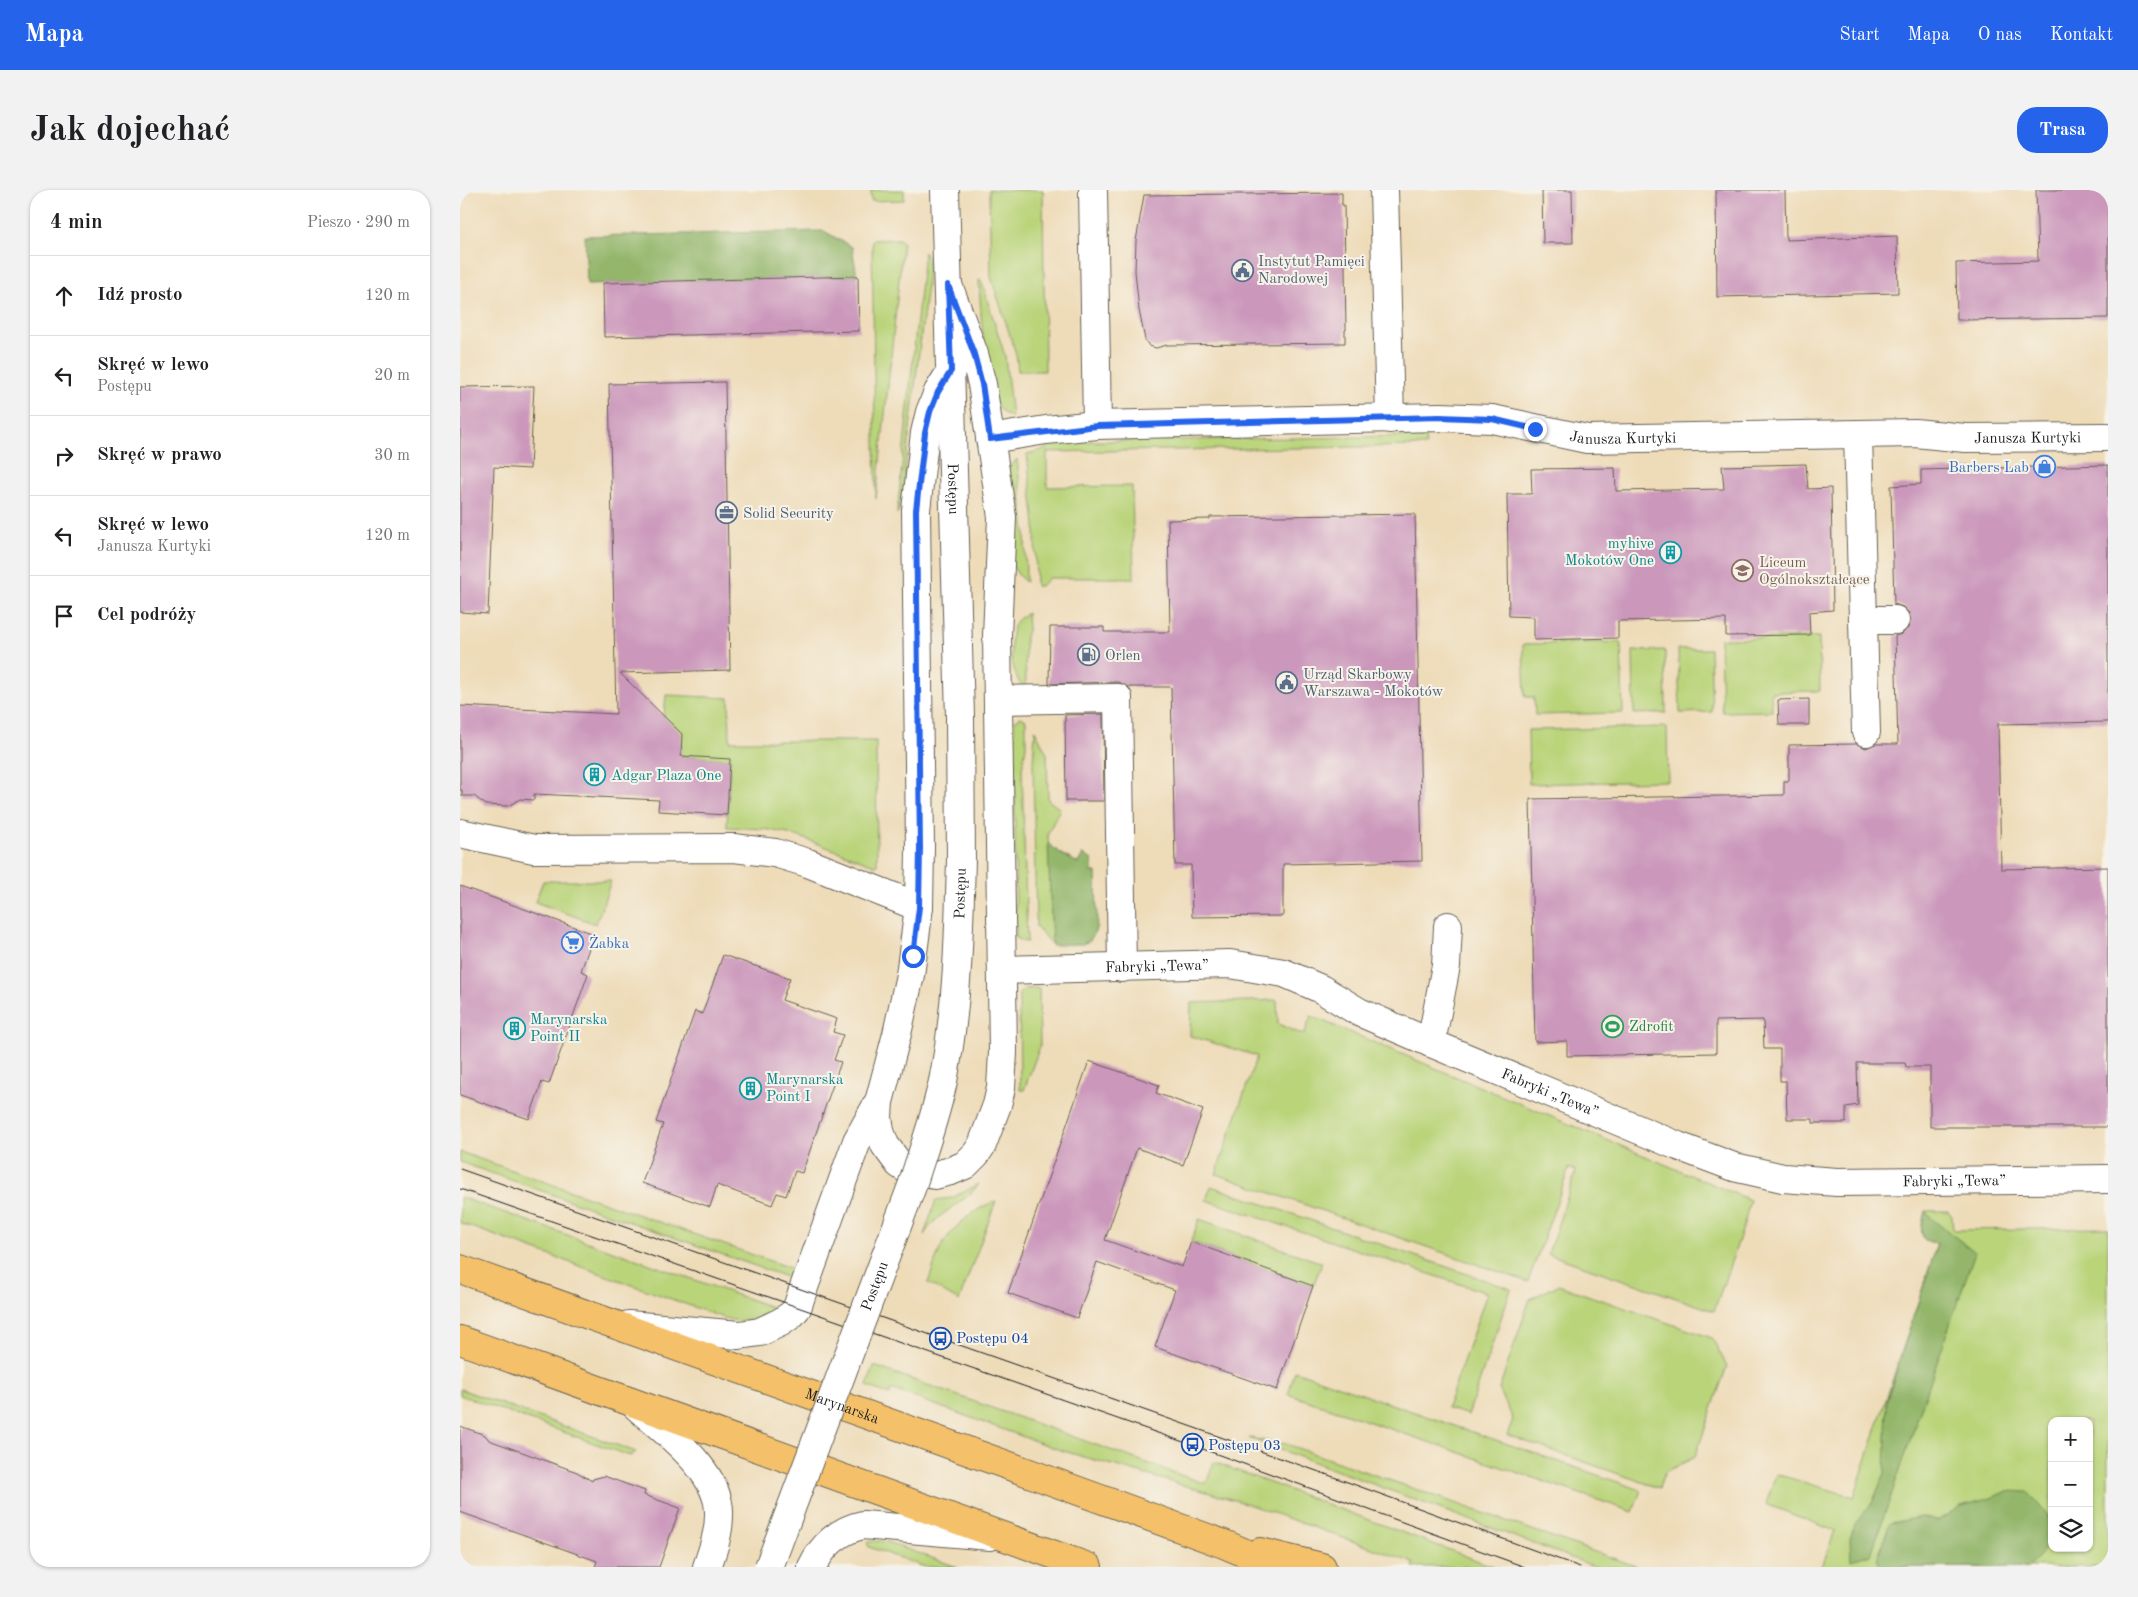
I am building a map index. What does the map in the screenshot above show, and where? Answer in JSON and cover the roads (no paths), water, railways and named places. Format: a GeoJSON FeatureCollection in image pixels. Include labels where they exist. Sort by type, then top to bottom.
{"type":"FeatureCollection","features":[{"type":"Feature","properties":{"kind":"main road","name":"Marynarska"},"geometry":{"type":"LineString","coordinates":[[460,1269],[1224,1544],[1278,1567]]}},
{"type":"Feature","properties":{"kind":"main road"},"geometry":{"type":"LineString","coordinates":[[460,1340],[1088,1567]]}},
{"type":"Feature","properties":{"kind":"main road","name":"Marynarska"},"geometry":{"type":"LineString","coordinates":[[1224,1544],[1322,1567]]}},
{"type":"Feature","properties":{"kind":"street","name":"Postępu"},"geometry":{"type":"LineString","coordinates":[[769,1567],[912,1186],[943,1077],[954,1013],[959,966],[961,859],[960,717],[945,190]]}},
{"type":"Feature","properties":{"kind":"street"},"geometry":{"type":"LineString","coordinates":[[1093,190],[1097,426]]}},
{"type":"Feature","properties":{"kind":"street"},"geometry":{"type":"LineString","coordinates":[[1384,190],[1390,419]]}},
{"type":"Feature","properties":{"kind":"street"},"geometry":{"type":"LineString","coordinates":[[878,1102],[880,1131],[885,1145],[899,1164],[909,1171],[935,1175],[952,1171],[965,1165],[976,1154],[993,1121],[1001,1088],[1003,970],[998,636],[1002,517],[982,384],[974,354],[948,285]]}},
{"type":"Feature","properties":{"kind":"street"},"geometry":{"type":"LineString","coordinates":[[610,1324],[739,1335],[760,1332],[771,1328],[791,1314],[797,1308],[858,1141],[878,1102],[897,1034],[910,975],[919,907],[916,510],[925,433],[930,412],[938,392],[951,371]]}},
{"type":"Feature","properties":{"kind":"street","name":"Janusza Kurtyki"},"geometry":{"type":"LineString","coordinates":[[990,439],[1038,431],[1097,426],[1440,417],[1492,419],[1587,439],[1915,433],[1965,438],[2108,437]]}},
{"type":"Feature","properties":{"kind":"street"},"geometry":{"type":"LineString","coordinates":[[1858,434],[1866,732]]}},
{"type":"Feature","properties":{"kind":"street"},"geometry":{"type":"LineString","coordinates":[[1863,620],[1894,620]]}},
{"type":"Feature","properties":{"kind":"street"},"geometry":{"type":"LineString","coordinates":[[999,700],[1118,698],[1122,968]]}},
{"type":"Feature","properties":{"kind":"street"},"geometry":{"type":"LineString","coordinates":[[460,833],[534,849],[734,848],[775,853],[808,863],[919,907]]}},
{"type":"Feature","properties":{"kind":"street"},"geometry":{"type":"LineString","coordinates":[[1431,1043],[1446,966],[1448,926]]}},
{"type":"Feature","properties":{"kind":"street","name":"Fabryki „Tewa”"},"geometry":{"type":"LineString","coordinates":[[1003,970],[1230,964],[1284,973],[1321,989],[1359,1012],[1703,1156],[1734,1167],[1783,1178],[1837,1182],[2108,1179]]}},
{"type":"Feature","properties":{"kind":"street"},"geometry":{"type":"LineString","coordinates":[[633,1402],[698,1463],[712,1485],[720,1514],[716,1538],[707,1567]]}},
{"type":"Feature","properties":{"kind":"street"},"geometry":{"type":"LineString","coordinates":[[812,1567],[820,1553],[834,1539],[846,1530],[863,1525],[1006,1538]]}},
{"type":"Feature","properties":{"kind":"tram line"},"geometry":{"type":"LineString","coordinates":[[460,1169],[1331,1476],[1580,1567]]}},
{"type":"Feature","properties":{"kind":"tram line"},"geometry":{"type":"LineString","coordinates":[[460,1189],[1192,1445],[1525,1567]]}},
{"type":"Feature","properties":{"kind":"place","name":"Instytut Pamięci Narodowej"},"geometry":{"type":"Point","coordinates":[1242,270]}},
{"type":"Feature","properties":{"kind":"place","name":"Barbers Lab"},"geometry":{"type":"Point","coordinates":[2045,467]}},
{"type":"Feature","properties":{"kind":"place","name":"Solid Security"},"geometry":{"type":"Point","coordinates":[727,513]}},
{"type":"Feature","properties":{"kind":"place","name":"myhive Mokotów One"},"geometry":{"type":"Point","coordinates":[1670,552]}},
{"type":"Feature","properties":{"kind":"place","name":"Liceum Ogólnokształcące"},"geometry":{"type":"Point","coordinates":[1743,571]}},
{"type":"Feature","properties":{"kind":"place","name":"Orlen"},"geometry":{"type":"Point","coordinates":[1089,655]}},
{"type":"Feature","properties":{"kind":"place","name":"Urząd Skarbowy Warszawa - Mokotów"},"geometry":{"type":"Point","coordinates":[1287,683]}},
{"type":"Feature","properties":{"kind":"place","name":"Adgar Plaza One"},"geometry":{"type":"Point","coordinates":[595,775]}},
{"type":"Feature","properties":{"kind":"place","name":"Żabka"},"geometry":{"type":"Point","coordinates":[573,943]}},
{"type":"Feature","properties":{"kind":"place","name":"Zdrofit"},"geometry":{"type":"Point","coordinates":[1613,1026]}},
{"type":"Feature","properties":{"kind":"place","name":"Marynarska Point II"},"geometry":{"type":"Point","coordinates":[514,1028]}},
{"type":"Feature","properties":{"kind":"place","name":"Marynarska Point I"},"geometry":{"type":"Point","coordinates":[750,1088]}},
{"type":"Feature","properties":{"kind":"place","name":"Postępu 04"},"geometry":{"type":"Point","coordinates":[940,1338]}},
{"type":"Feature","properties":{"kind":"place","name":"Postępu 03"},"geometry":{"type":"Point","coordinates":[1192,1445]}}]}
